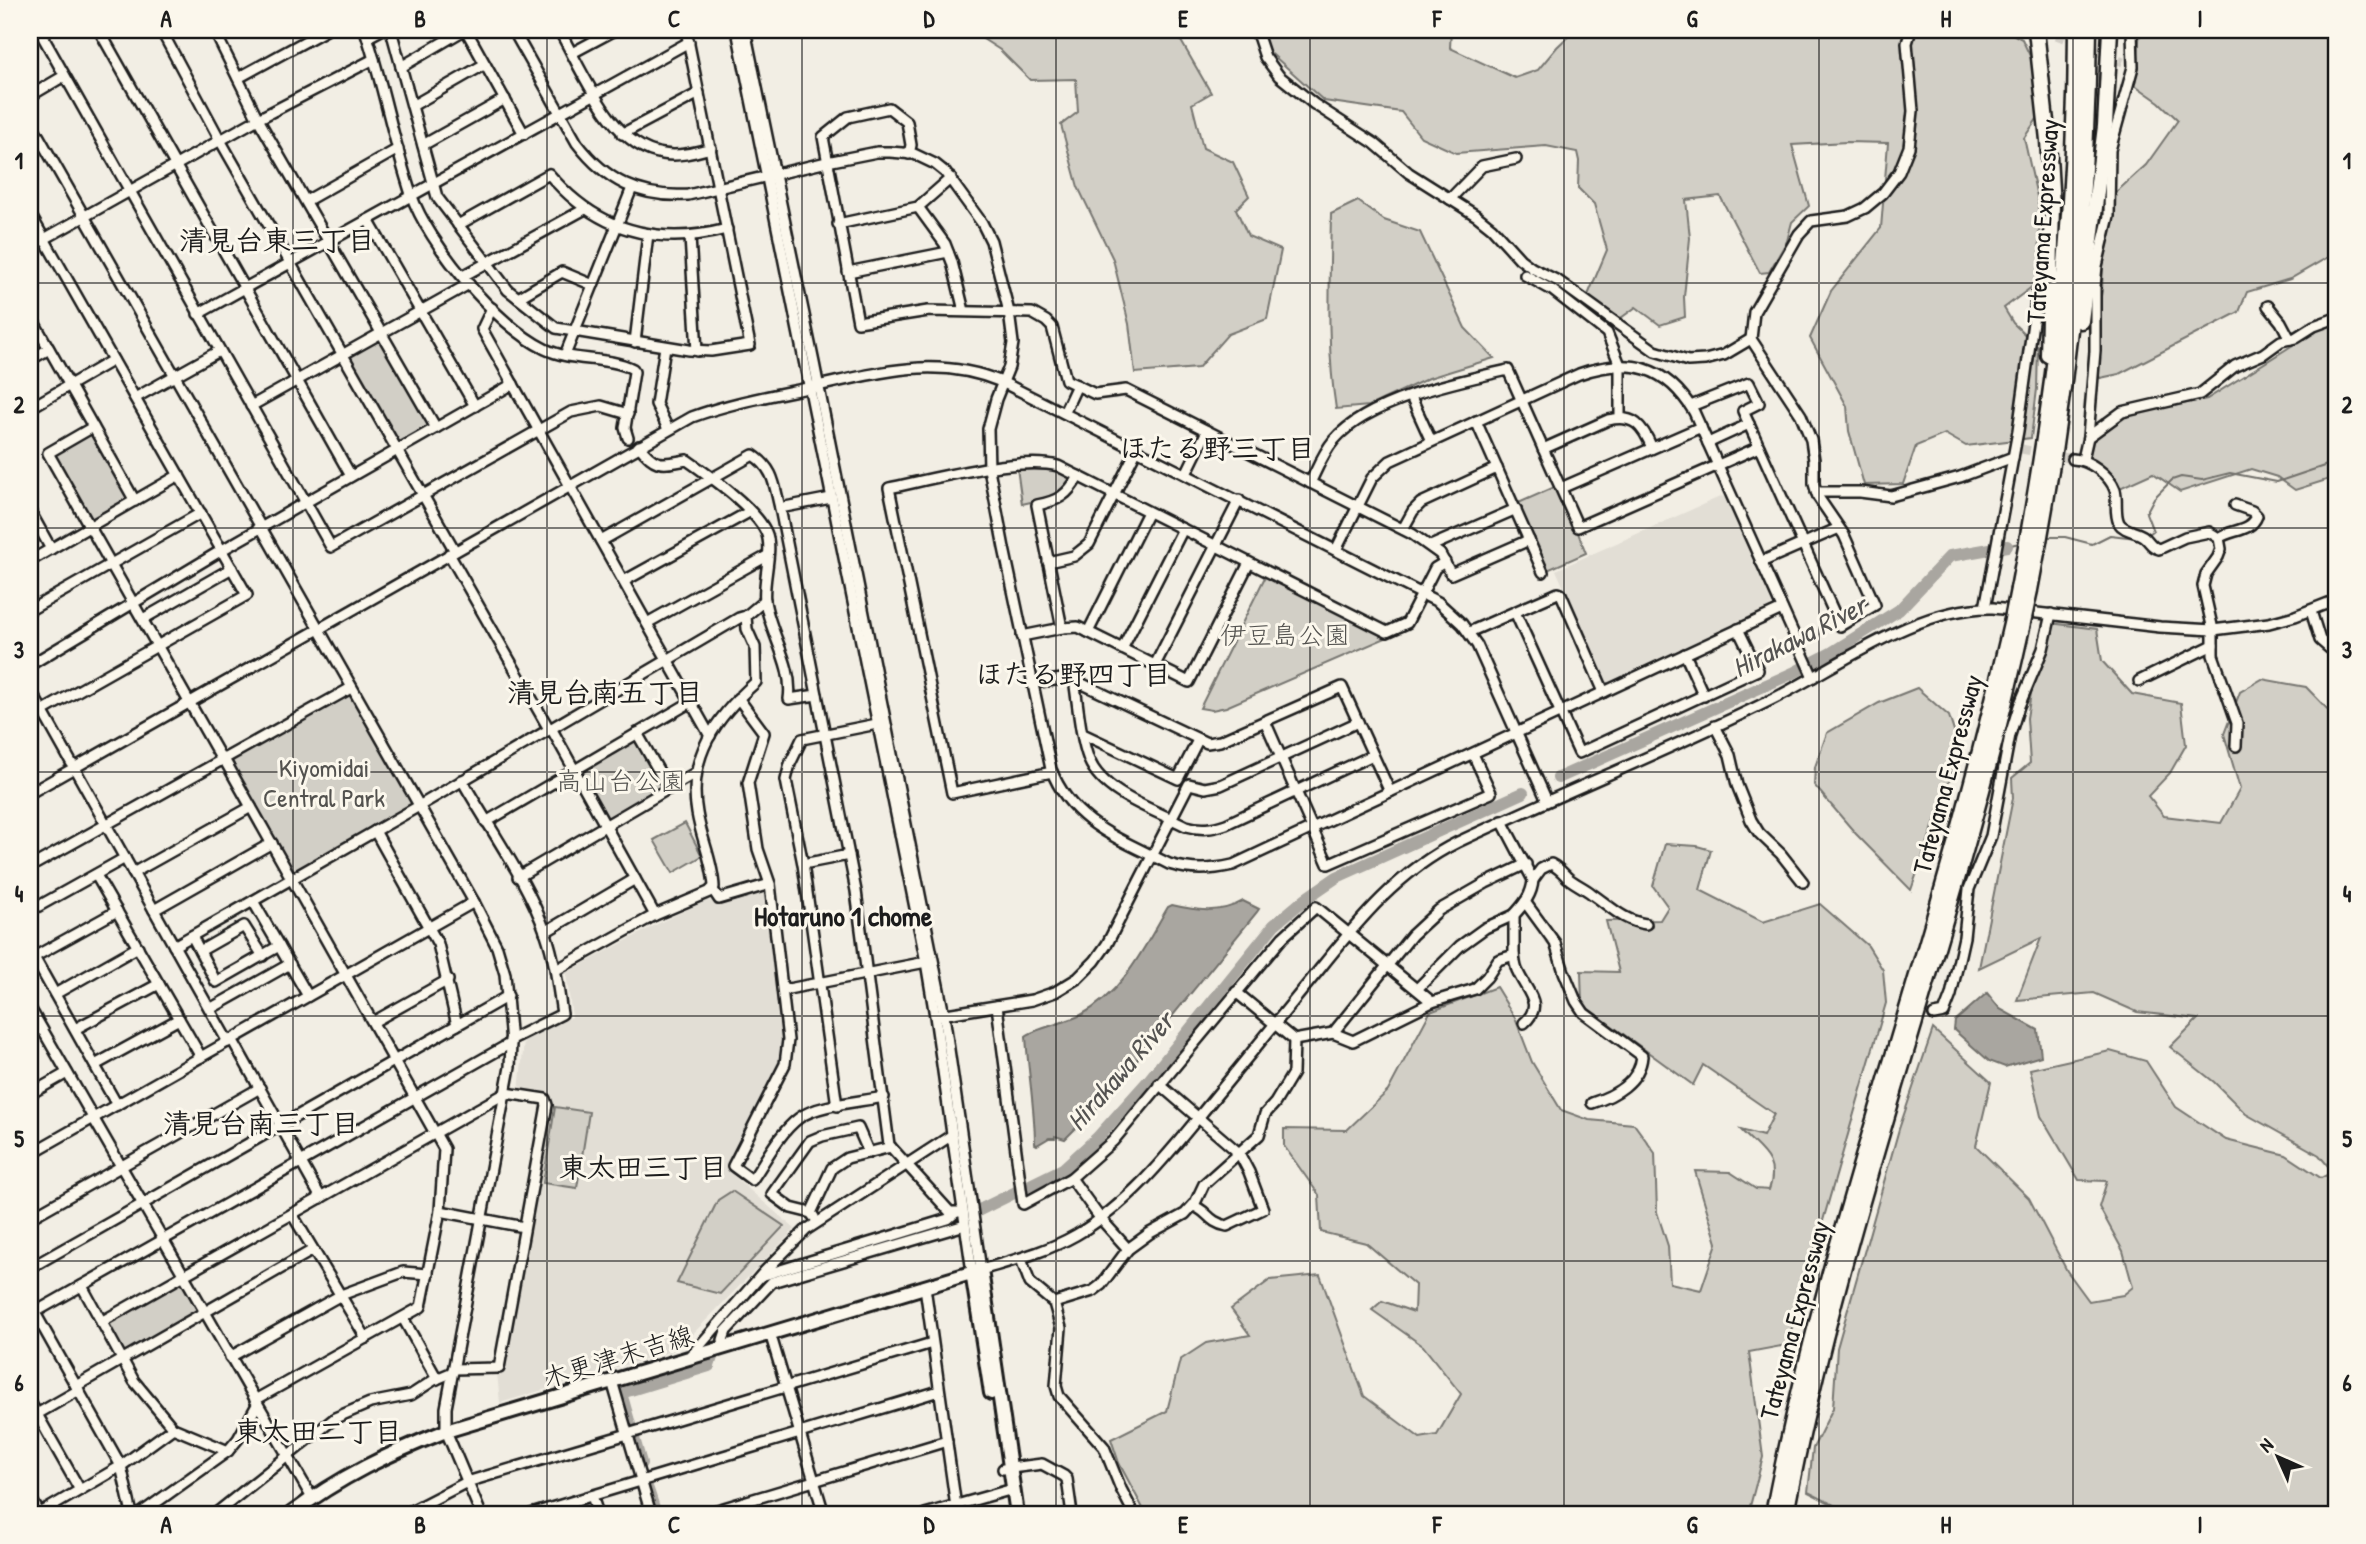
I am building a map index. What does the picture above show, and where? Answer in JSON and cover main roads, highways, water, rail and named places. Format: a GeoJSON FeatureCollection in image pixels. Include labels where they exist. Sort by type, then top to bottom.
{"type":"FeatureCollection","features":[{"type":"Feature","properties":{"kind":"highway"},"geometry":{"type":"LineString","coordinates":[[2036,30],[2052,206]]}},
{"type":"Feature","properties":{"kind":"highway"},"geometry":{"type":"LineString","coordinates":[[2046,30],[2054,142],[2048,312],[2054,413]]}},
{"type":"Feature","properties":{"kind":"highway","name":"Tateyama Expressway"},"geometry":{"type":"LineString","coordinates":[[2054,413],[2071,189],[2076,30]]}},
{"type":"Feature","properties":{"kind":"highway","name":"Tateyama Expressway"},"geometry":{"type":"LineString","coordinates":[[1786,1514],[1838,1285],[1994,749],[2054,413],[2070,344],[2084,190],[2089,30]]}},
{"type":"Feature","properties":{"kind":"highway"},"geometry":{"type":"LineString","coordinates":[[2054,413],[2081,319],[2105,126],[2110,30]]}},
{"type":"Feature","properties":{"kind":"highway"},"geometry":{"type":"LineString","coordinates":[[2107,83],[2113,74],[2119,30]]}},
{"type":"Feature","properties":{"kind":"highway","name":"Tateyama Expressway"},"geometry":{"type":"LineString","coordinates":[[1773,1514],[1827,1283],[2016,626]]}},
{"type":"Feature","properties":{"kind":"main road","name":"木更津末吉線"},"geometry":{"type":"LineString","coordinates":[[297,1512],[312,1498],[377,1460],[446,1431],[976,1271],[1010,1490]]}},
{"type":"Feature","properties":{"kind":"main road"},"geometry":{"type":"LineString","coordinates":[[1010,1490],[1010,1514]]}},
{"type":"Feature","properties":{"kind":"main road"},"geometry":{"type":"LineString","coordinates":[[1010,1490],[1017,1514]]}},
{"type":"Feature","properties":{"kind":"water"},"geometry":{"type":"Polygon","coordinates":[[[1243,901],[1259,909],[1092,1114],[1065,1139],[1055,1136],[1035,1144],[1026,1036],[1081,1015],[1109,994],[1132,967],[1168,907],[1172,905],[1217,910],[1243,901]]]}},
{"type":"Feature","properties":{"kind":"water"},"geometry":{"type":"Polygon","coordinates":[[[1987,993],[2000,1009],[2038,1030],[2041,1056],[2005,1067],[1989,1061],[1954,1030],[1955,1021],[1987,993]]]}},
{"type":"Feature","properties":{"kind":"waterway","name":"Hirakawa River"},"geometry":{"type":"LineString","coordinates":[[2146,536],[2153,531],[2146,513],[2154,498],[2172,480],[2181,477],[2202,480],[2230,473],[2277,482],[2336,462]]}},
{"type":"Feature","properties":{"kind":"waterway","name":"Hirakawa River"},"geometry":{"type":"LineString","coordinates":[[2045,537],[2065,537],[2092,544],[2110,535],[2137,538]]}},
{"type":"Feature","properties":{"kind":"waterway","name":"Hirakawa River"},"geometry":{"type":"LineString","coordinates":[[2007,546],[2019,543]]}},
{"type":"Feature","properties":{"kind":"waterway","name":"Hirakawa River"},"geometry":{"type":"LineString","coordinates":[[1558,778],[1793,673],[1831,653],[1899,610],[1950,556],[2007,546]]}},
{"type":"Feature","properties":{"kind":"waterway","name":"Hirakawa River"},"geometry":{"type":"LineString","coordinates":[[813,1265],[953,1223],[1063,1169],[1097,1138],[1149,1080],[1274,925],[1305,899],[1337,877],[1523,793]]}},
{"type":"Feature","properties":{"kind":"waterway","name":"Hirakawa River"},"geometry":{"type":"LineString","coordinates":[[641,1463],[621,1393],[709,1366],[712,1357]]}},
{"type":"Feature","properties":{"kind":"waterway","name":"Hirakawa River"},"geometry":{"type":"LineString","coordinates":[[645,1481],[656,1514]]}},
{"type":"Feature","properties":{"kind":"tunnel"},"geometry":{"type":"LineString","coordinates":[[2044,30],[2123,62]]}},
{"type":"Feature","properties":{"kind":"tunnel"},"geometry":{"type":"LineString","coordinates":[[2021,449],[2073,459]]}},
{"type":"Feature","properties":{"kind":"district","name":"清見台東三丁目"},"geometry":{"type":"Point","coordinates":[277,240]}},
{"type":"Feature","properties":{"kind":"district","name":"ほたる野三丁目"},"geometry":{"type":"Point","coordinates":[1217,448]}},
{"type":"Feature","properties":{"kind":"district","name":"ほたる野四丁目"},"geometry":{"type":"Point","coordinates":[1073,674]}},
{"type":"Feature","properties":{"kind":"district","name":"清見台南五丁目"},"geometry":{"type":"Point","coordinates":[605,692]}},
{"type":"Feature","properties":{"kind":"district","name":"Hotaruno 1 chome"},"geometry":{"type":"Point","coordinates":[843,916]}},
{"type":"Feature","properties":{"kind":"district","name":"清見台南三丁目"},"geometry":{"type":"Point","coordinates":[261,1123]}},
{"type":"Feature","properties":{"kind":"district","name":"東太田三丁目"},"geometry":{"type":"Point","coordinates":[643,1167]}},
{"type":"Feature","properties":{"kind":"district","name":"東太田二丁目"},"geometry":{"type":"Point","coordinates":[318,1431]}},
{"type":"Feature","properties":{"kind":"park label","name":"伊豆島公園"},"geometry":{"type":"Point","coordinates":[1285,634]}},
{"type":"Feature","properties":{"kind":"park label","name":"高山台公園"},"geometry":{"type":"Point","coordinates":[621,780]}},
{"type":"Feature","properties":{"kind":"park label","name":"Kiyomidai Central Park"},"geometry":{"type":"Point","coordinates":[324,782]}}]}
